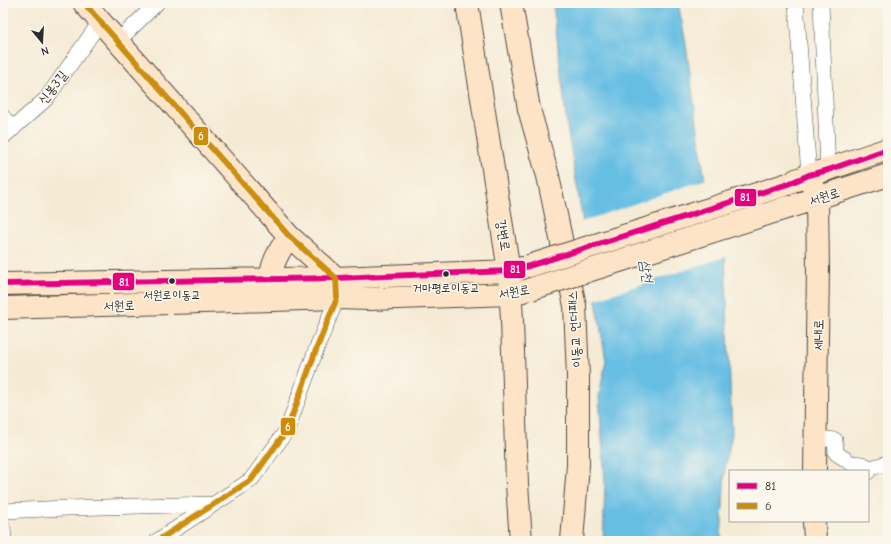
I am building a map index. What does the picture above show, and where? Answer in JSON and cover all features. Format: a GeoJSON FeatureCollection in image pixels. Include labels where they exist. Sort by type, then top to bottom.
{"type":"FeatureCollection","features":[{"type":"Feature","properties":{"kind":"street"},"geometry":{"type":"LineString","coordinates":[[84,3],[289,236],[337,288],[287,430],[251,480],[157,541]]}},
{"type":"Feature","properties":{"kind":"street"},"geometry":{"type":"LineString","coordinates":[[118,42],[157,3]]}},
{"type":"Feature","properties":{"kind":"street","name":"강변로"},"geometry":{"type":"LineString","coordinates":[[467,3],[519,269],[510,294],[520,541]]}},
{"type":"Feature","properties":{"kind":"street","name":"이동교 언더패스"},"geometry":{"type":"LineString","coordinates":[[511,3],[529,109],[549,183],[575,306],[578,377],[578,466],[572,541]]}},
{"type":"Feature","properties":{"kind":"street","name":"세내로"},"geometry":{"type":"LineString","coordinates":[[796,3],[819,173]]}},
{"type":"Feature","properties":{"kind":"street","name":"세내로"},"geometry":{"type":"LineString","coordinates":[[815,470],[817,438],[817,199],[819,173],[821,3]]}},
{"type":"Feature","properties":{"kind":"street","name":"신봉3길"},"geometry":{"type":"LineString","coordinates":[[3,118],[8,133],[46,98],[100,22]]}},
{"type":"Feature","properties":{"kind":"street","name":"서원로"},"geometry":{"type":"LineString","coordinates":[[3,308],[337,288],[519,269],[788,184],[888,149]]}},
{"type":"Feature","properties":{"kind":"street","name":"서원로"},"geometry":{"type":"LineString","coordinates":[[3,284],[271,279],[337,288],[370,299],[510,294],[531,290],[888,175]]}},
{"type":"Feature","properties":{"kind":"street"},"geometry":{"type":"LineString","coordinates":[[271,279],[271,270],[276,258],[289,236]]}},
{"type":"Feature","properties":{"kind":"street"},"geometry":{"type":"LineString","coordinates":[[817,438],[835,440],[836,453],[852,463],[862,464],[870,470],[888,463]]}},
{"type":"Feature","properties":{"kind":"street"},"geometry":{"type":"LineString","coordinates":[[3,511],[214,504]]}},
{"type":"Feature","properties":{"kind":"street"},"geometry":{"type":"LineString","coordinates":[[814,522],[815,541]]}},
{"type":"Feature","properties":{"kind":"street"},"geometry":{"type":"LineString","coordinates":[[3,528],[4,541]]}},
{"type":"Feature","properties":{"kind":"water","name":"삼천"},"geometry":{"type":"Polygon","coordinates":[[[553,3],[678,3],[685,38],[705,181],[725,256],[732,434],[725,468],[721,541],[603,541],[605,483],[599,396],[606,361],[567,126],[553,3]]]}},
{"type":"Feature","properties":{"kind":"pier"},"geometry":{"type":"Polygon","coordinates":[[[707,179],[727,256],[594,300],[581,222],[707,179]]]}},
{"type":"Feature","properties":{"kind":"transit line","name":"6"},"geometry":{"type":"LineString","coordinates":[[84,3],[289,236],[336,278],[337,298],[316,350],[287,430],[251,480],[157,541]]}},
{"type":"Feature","properties":{"kind":"transit line","name":"81"},"geometry":{"type":"LineString","coordinates":[[3,284],[336,278],[509,271],[788,184],[809,175],[888,149]]}},
{"type":"Feature","properties":{"kind":"place","name":"거마평로이동교"},"geometry":{"type":"Point","coordinates":[446,274]}},
{"type":"Feature","properties":{"kind":"place","name":"서원로이동교"},"geometry":{"type":"Point","coordinates":[172,281]}}]}
